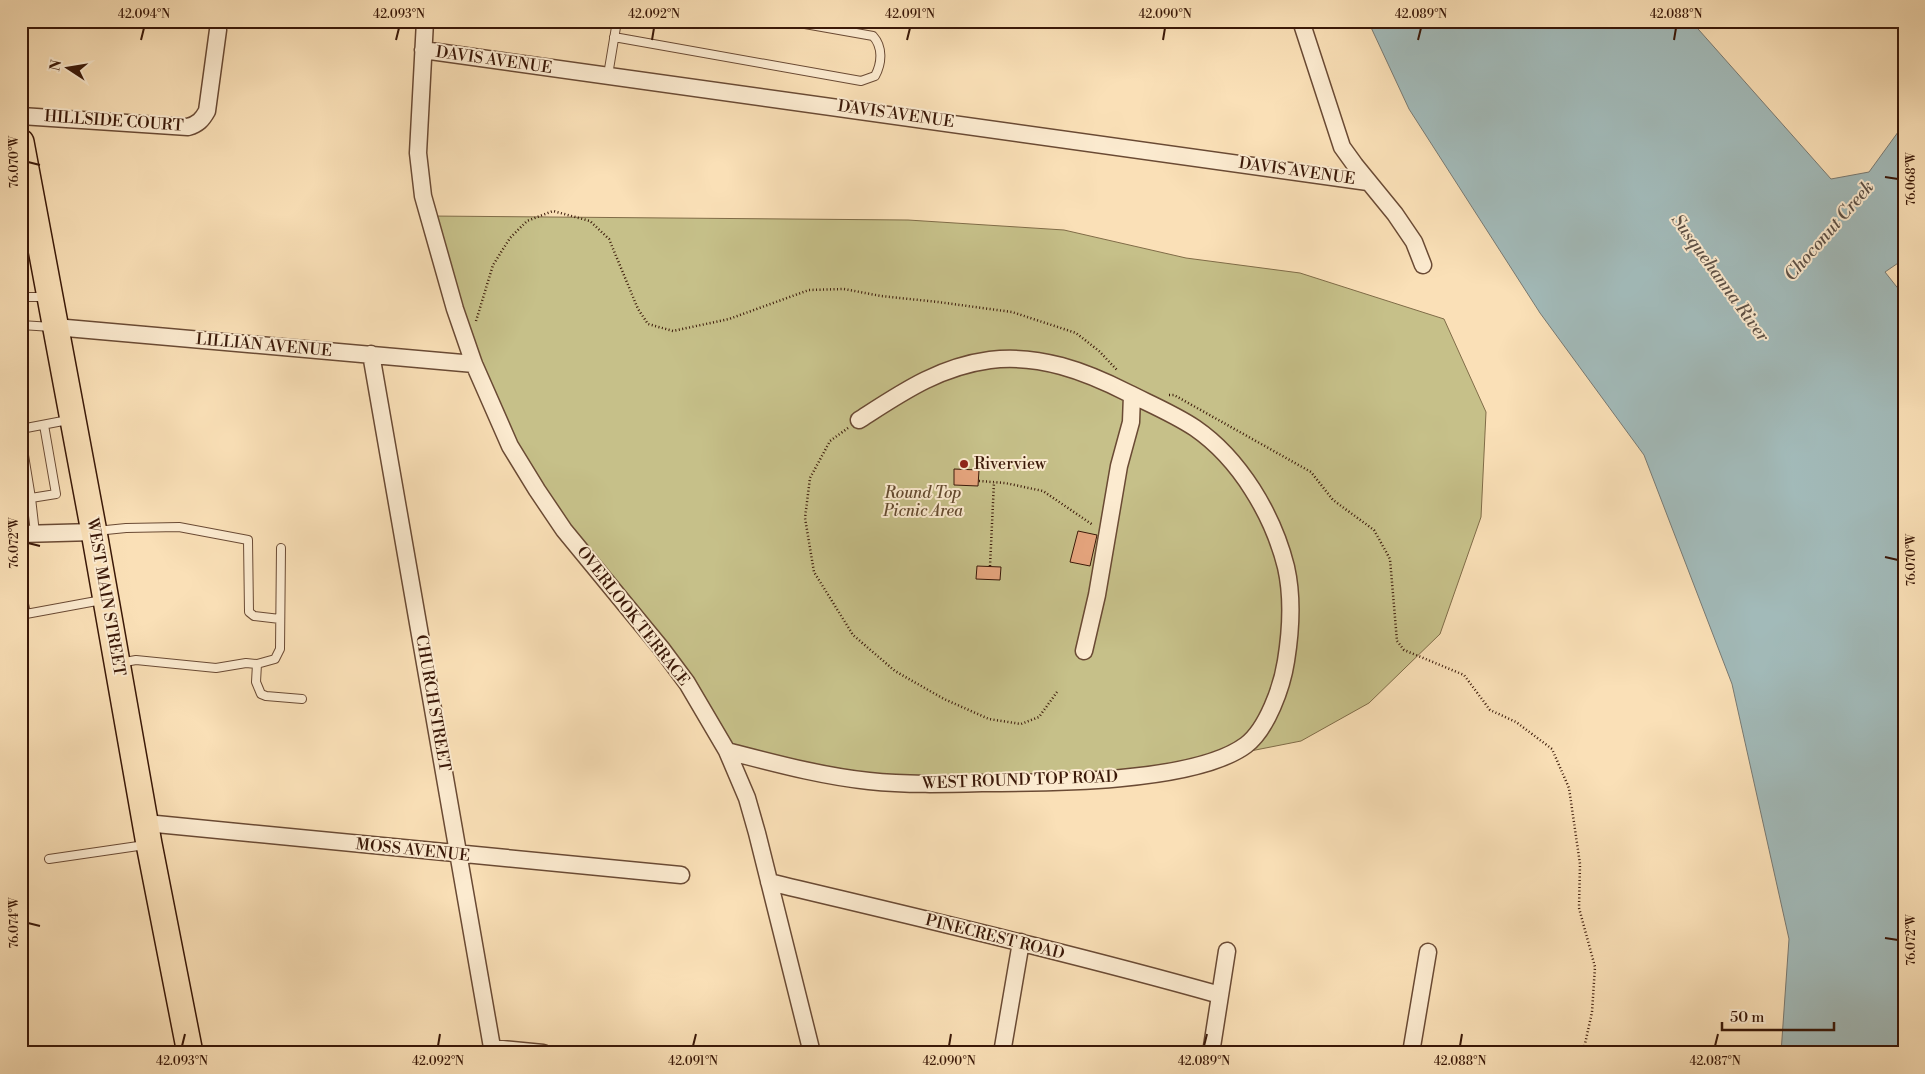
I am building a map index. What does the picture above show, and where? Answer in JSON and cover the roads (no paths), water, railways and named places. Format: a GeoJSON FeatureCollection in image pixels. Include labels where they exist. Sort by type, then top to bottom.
{"type":"FeatureCollection","features":[{"type":"Feature","properties":{"kind":"main road","name":"WEST MAIN STREET"},"geometry":{"type":"LineString","coordinates":[[21,142],[29,230],[49,296],[190,1053]]}},
{"type":"Feature","properties":{"kind":"street","name":"OVERLOOK TERRACE"},"geometry":{"type":"LineString","coordinates":[[425,21],[418,153],[423,196],[455,309],[474,364],[510,446],[537,490],[564,530],[661,648],[687,683],[727,751],[747,798],[812,1053]]}},
{"type":"Feature","properties":{"kind":"street"},"geometry":{"type":"LineString","coordinates":[[1301,21],[1342,147],[1395,214],[1414,242],[1423,265]]}},
{"type":"Feature","properties":{"kind":"street","name":"HILLSIDE COURT"},"geometry":{"type":"LineString","coordinates":[[21,116],[192,126],[202,120],[207,111],[218,30]]}},
{"type":"Feature","properties":{"kind":"street","name":"DAVIS AVENUE"},"geometry":{"type":"LineString","coordinates":[[423,50],[1368,182]]}},
{"type":"Feature","properties":{"kind":"street","name":"LILLIAN AVENUE"},"geometry":{"type":"LineString","coordinates":[[55,327],[474,364]]}},
{"type":"Feature","properties":{"kind":"street","name":"CHURCH STREET"},"geometry":{"type":"LineString","coordinates":[[371,354],[493,1050]]}},
{"type":"Feature","properties":{"kind":"street","name":"WEST ROUND TOP ROAD"},"geometry":{"type":"LineString","coordinates":[[727,751],[799,769],[866,781],[910,784],[1032,783],[1109,779],[1192,767],[1227,756],[1249,743],[1268,717],[1276,697],[1284,674],[1289,642],[1291,613],[1287,570],[1268,520],[1252,488],[1214,444],[1188,423],[1102,380],[1064,366],[1030,359],[990,360],[951,369],[917,383],[859,420]]}},
{"type":"Feature","properties":{"kind":"street"},"geometry":{"type":"LineString","coordinates":[[1084,651],[1119,466],[1131,422],[1126,392]]}},
{"type":"Feature","properties":{"kind":"street"},"geometry":{"type":"LineString","coordinates":[[28,534],[94,532]]}},
{"type":"Feature","properties":{"kind":"street","name":"MOSS AVENUE"},"geometry":{"type":"LineString","coordinates":[[148,834],[459,854],[681,875]]}},
{"type":"Feature","properties":{"kind":"street","name":"PINECREST ROAD"},"geometry":{"type":"LineString","coordinates":[[769,882],[1021,942],[1220,995]]}},
{"type":"Feature","properties":{"kind":"street"},"geometry":{"type":"LineString","coordinates":[[1002,1053],[1021,942]]}},
{"type":"Feature","properties":{"kind":"street"},"geometry":{"type":"LineString","coordinates":[[1211,1053],[1227,951]]}},
{"type":"Feature","properties":{"kind":"street"},"geometry":{"type":"LineString","coordinates":[[1411,1053],[1428,952]]}},
{"type":"Feature","properties":{"kind":"street"},"geometry":{"type":"LineString","coordinates":[[493,1050],[543,1053]]}},
{"type":"Feature","properties":{"kind":"lane"},"geometry":{"type":"LineString","coordinates":[[608,75],[617,21]]}},
{"type":"Feature","properties":{"kind":"lane"},"geometry":{"type":"LineString","coordinates":[[614,37],[861,81],[875,76],[880,68],[881,55],[878,42],[873,36],[788,21]]}},
{"type":"Feature","properties":{"kind":"lane"},"geometry":{"type":"LineString","coordinates":[[21,297],[49,296]]}},
{"type":"Feature","properties":{"kind":"lane"},"geometry":{"type":"LineString","coordinates":[[21,325],[55,327]]}},
{"type":"Feature","properties":{"kind":"lane"},"geometry":{"type":"LineString","coordinates":[[21,428],[73,419]]}},
{"type":"Feature","properties":{"kind":"lane"},"geometry":{"type":"LineString","coordinates":[[21,500],[56,494],[44,424]]}},
{"type":"Feature","properties":{"kind":"lane"},"geometry":{"type":"LineString","coordinates":[[21,437],[31,498],[28,534]]}},
{"type":"Feature","properties":{"kind":"lane"},"geometry":{"type":"LineString","coordinates":[[94,532],[126,528],[179,527],[248,540],[249,612],[254,616],[280,619]]}},
{"type":"Feature","properties":{"kind":"lane"},"geometry":{"type":"LineString","coordinates":[[117,664],[136,660],[216,668],[246,663],[258,664],[275,659],[280,649],[281,548]]}},
{"type":"Feature","properties":{"kind":"lane"},"geometry":{"type":"LineString","coordinates":[[21,589],[26,614],[106,599]]}},
{"type":"Feature","properties":{"kind":"lane"},"geometry":{"type":"LineString","coordinates":[[258,664],[256,682],[262,694],[302,699]]}},
{"type":"Feature","properties":{"kind":"lane"},"geometry":{"type":"LineString","coordinates":[[49,859],[148,834]]}},
{"type":"Feature","properties":{"kind":"water"},"geometry":{"type":"Polygon","coordinates":[[[1368,21],[1691,21],[1831,179],[1869,172],[1901,128],[1904,98],[1904,259],[1885,272],[1904,296],[1904,1053],[1781,1053],[1789,939],[1732,684],[1644,455],[1540,313],[1409,109],[1368,21]]]}},
{"type":"Feature","properties":{"kind":"place","name":"Riverview"},"geometry":{"type":"Point","coordinates":[964,464]}},
{"type":"Feature","properties":{"kind":"water label","name":"Choconut Creek"},"geometry":{"type":"Point","coordinates":[1829,231]}},
{"type":"Feature","properties":{"kind":"water label","name":"Susquehanna River"},"geometry":{"type":"Point","coordinates":[1720,278]}},
{"type":"Feature","properties":{"kind":"park label","name":"Round Top Picnic Area"},"geometry":{"type":"Point","coordinates":[923,502]}}]}
